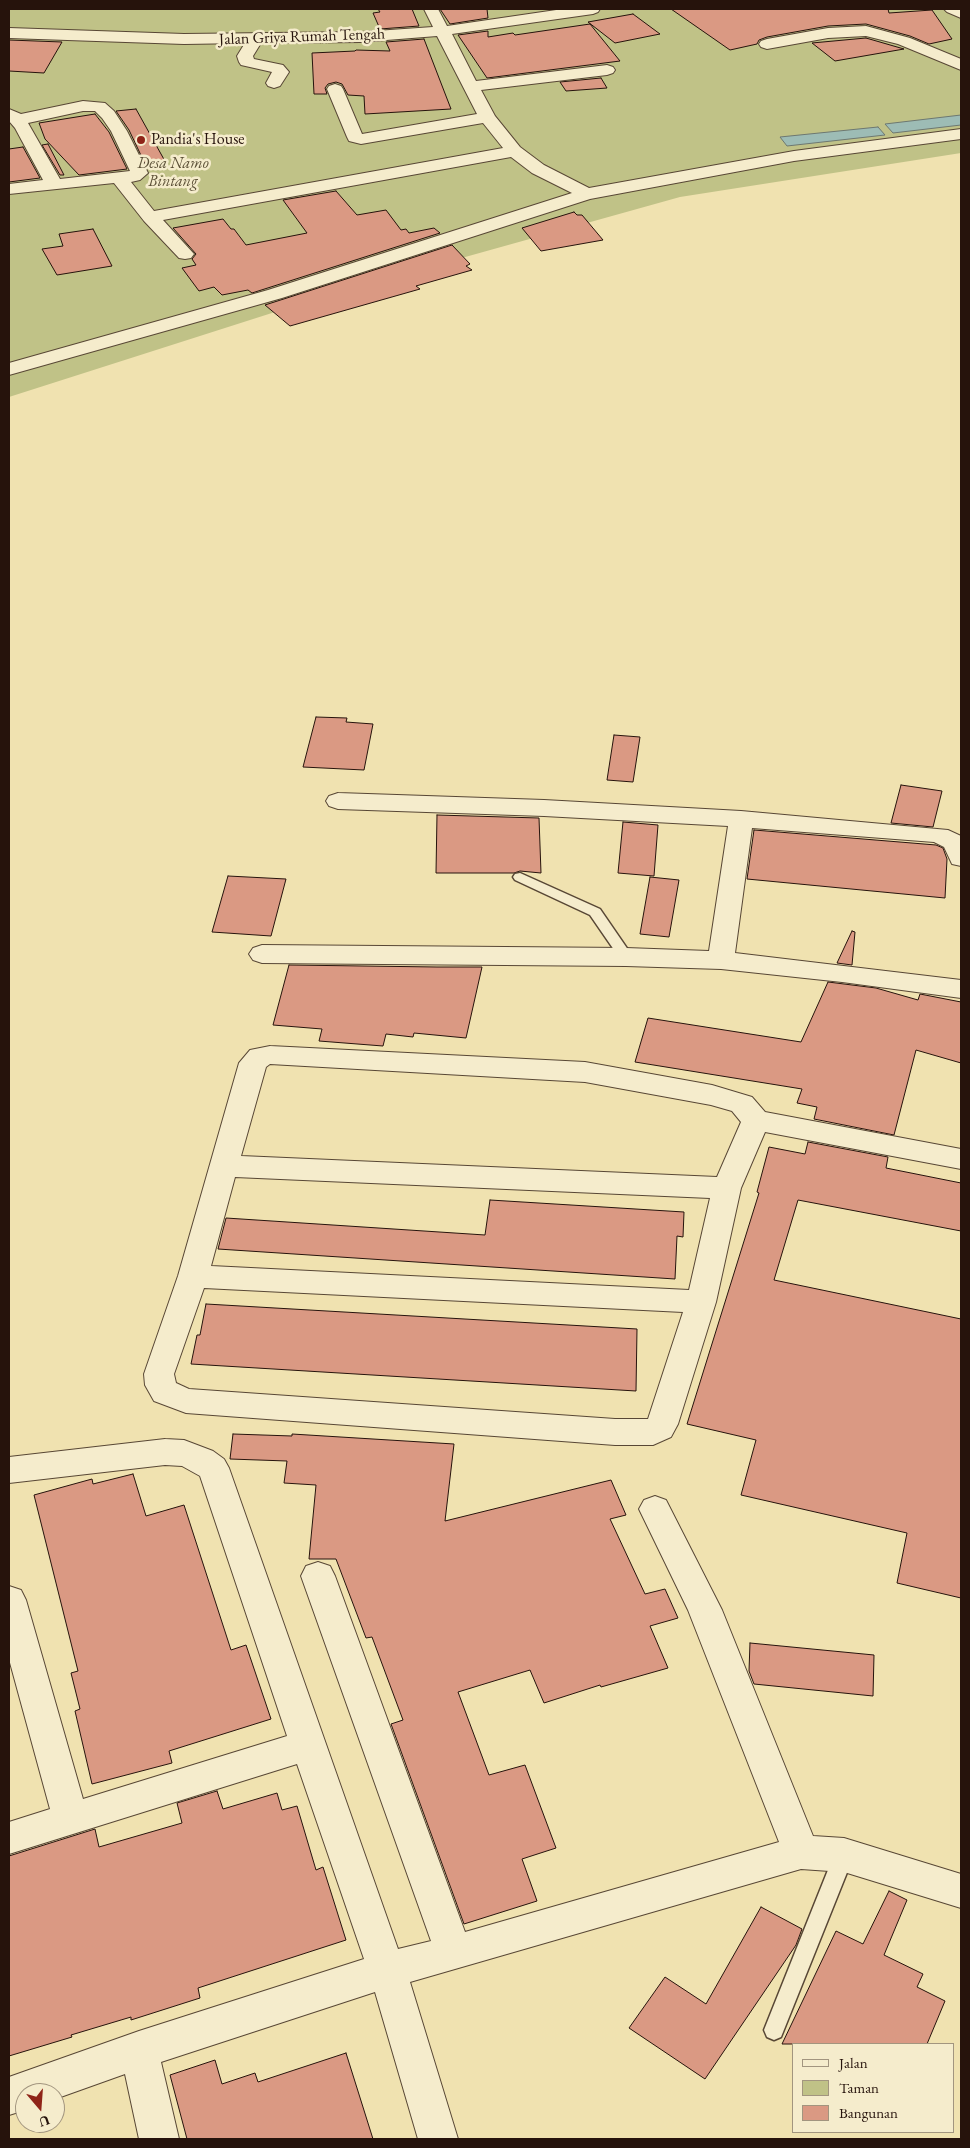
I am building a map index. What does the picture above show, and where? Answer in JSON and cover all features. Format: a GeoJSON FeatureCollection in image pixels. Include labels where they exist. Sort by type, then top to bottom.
{"type":"FeatureCollection","features":[{"type":"Feature","properties":{"kind":"street"},"geometry":{"type":"LineString","coordinates":[[431,9],[487,117],[514,151],[538,169],[587,194]]}},
{"type":"Feature","properties":{"kind":"street","name":"Jalan Griya Rumah Tengah"},"geometry":{"type":"LineString","coordinates":[[9,33],[121,38],[255,40],[361,37],[443,31],[593,9]]}},
{"type":"Feature","properties":{"kind":"street"},"geometry":{"type":"LineString","coordinates":[[952,9],[961,13]]}},
{"type":"Feature","properties":{"kind":"street"},"geometry":{"type":"LineString","coordinates":[[767,44],[828,33],[866,31],[904,40],[961,65]]}},
{"type":"Feature","properties":{"kind":"street"},"geometry":{"type":"LineString","coordinates":[[255,40],[245,56],[247,62],[277,68],[281,72],[274,83]]}},
{"type":"Feature","properties":{"kind":"street"},"geometry":{"type":"LineString","coordinates":[[472,86],[607,70]]}},
{"type":"Feature","properties":{"kind":"street"},"geometry":{"type":"LineString","coordinates":[[336,89],[355,136],[361,139],[487,117]]}},
{"type":"Feature","properties":{"kind":"street"},"geometry":{"type":"LineString","coordinates":[[9,189],[119,178],[134,176],[139,173],[119,131],[102,107],[87,105],[13,117],[54,184]]}},
{"type":"Feature","properties":{"kind":"street"},"geometry":{"type":"LineString","coordinates":[[9,370],[275,294],[587,194],[802,154],[961,134]]}},
{"type":"Feature","properties":{"kind":"street"},"geometry":{"type":"LineString","coordinates":[[150,217],[514,151]]}},
{"type":"Feature","properties":{"kind":"street"},"geometry":{"type":"LineString","coordinates":[[119,178],[150,217],[185,254]]}},
{"type":"Feature","properties":{"kind":"street"},"geometry":{"type":"LineString","coordinates":[[338,801],[544,808],[741,819],[939,835],[954,842],[961,858]]}},
{"type":"Feature","properties":{"kind":"street"},"geometry":{"type":"LineString","coordinates":[[721,960],[741,819]]}},
{"type":"Feature","properties":{"kind":"street"},"geometry":{"type":"LineString","coordinates":[[262,954],[626,957],[721,960],[842,973],[961,989]]}},
{"type":"Feature","properties":{"kind":"street"},"geometry":{"type":"LineString","coordinates":[[756,1120],[727,1188],[701,1302],[660,1428],[646,1433],[615,1432],[186,1401],[165,1392],[161,1384],[159,1374],[193,1276],[253,1063],[260,1057],[586,1072],[712,1095],[742,1104],[756,1120],[961,1158]]}},
{"type":"Feature","properties":{"kind":"street"},"geometry":{"type":"LineString","coordinates":[[224,1166],[727,1188]]}},
{"type":"Feature","properties":{"kind":"street"},"geometry":{"type":"LineString","coordinates":[[193,1276],[701,1302]]}},
{"type":"Feature","properties":{"kind":"street"},"geometry":{"type":"LineString","coordinates":[[9,1470],[165,1452],[184,1452],[202,1460],[212,1468],[387,1970],[438,2139]]}},
{"type":"Feature","properties":{"kind":"street"},"geometry":{"type":"LineString","coordinates":[[655,1509],[705,1610],[801,1852]]}},
{"type":"Feature","properties":{"kind":"street"},"geometry":{"type":"LineString","coordinates":[[318,1576],[454,1954]]}},
{"type":"Feature","properties":{"kind":"street"},"geometry":{"type":"LineString","coordinates":[[9,1600],[71,1818]]}},
{"type":"Feature","properties":{"kind":"street"},"geometry":{"type":"LineString","coordinates":[[9,1838],[308,1745]]}},
{"type":"Feature","properties":{"kind":"street"},"geometry":{"type":"LineString","coordinates":[[9,2096],[139,2050],[387,1970],[454,1954],[801,1852],[844,1855],[961,1891]]}},
{"type":"Feature","properties":{"kind":"street"},"geometry":{"type":"LineString","coordinates":[[139,2050],[160,2139]]}},
{"type":"Feature","properties":{"kind":"lane"},"geometry":{"type":"LineString","coordinates":[[520,877],[595,912],[626,957]]}},
{"type":"Feature","properties":{"kind":"lane"},"geometry":{"type":"LineString","coordinates":[[774,2030],[844,1855]]}},
{"type":"Feature","properties":{"kind":"green space","name":"Desa Namo Bintang"},"geometry":{"type":"Polygon","coordinates":[[[9,9],[961,9],[961,153],[680,197],[322,297],[9,397],[9,9]]]}},
{"type":"Feature","properties":{"kind":"water"},"geometry":{"type":"Polygon","coordinates":[[[961,115],[961,125],[893,133],[885,124],[961,115]]]}},
{"type":"Feature","properties":{"kind":"water"},"geometry":{"type":"Polygon","coordinates":[[[878,127],[885,135],[787,146],[780,137],[878,127]]]}},
{"type":"Feature","properties":{"kind":"building"},"geometry":{"type":"Polygon","coordinates":[[[378,9],[412,9],[419,26],[380,29],[373,13],[380,12],[378,9]]]}},
{"type":"Feature","properties":{"kind":"building"},"geometry":{"type":"Polygon","coordinates":[[[440,9],[487,9],[488,18],[450,24],[440,9]]]}},
{"type":"Feature","properties":{"kind":"building"},"geometry":{"type":"Polygon","coordinates":[[[671,9],[888,9],[889,13],[932,10],[952,39],[929,44],[910,36],[866,24],[828,26],[767,37],[759,40],[757,44],[730,50],[671,9]]]}},
{"type":"Feature","properties":{"kind":"building"},"geometry":{"type":"Polygon","coordinates":[[[633,14],[660,34],[615,43],[588,22],[633,14]]]}},
{"type":"Feature","properties":{"kind":"building"},"geometry":{"type":"Polygon","coordinates":[[[590,24],[620,61],[487,78],[458,35],[488,31],[488,37],[513,33],[515,35],[590,24]]]}},
{"type":"Feature","properties":{"kind":"building"},"geometry":{"type":"Polygon","coordinates":[[[866,38],[904,49],[835,61],[812,43],[866,38]]]}},
{"type":"Feature","properties":{"kind":"building"},"geometry":{"type":"Polygon","coordinates":[[[424,39],[451,109],[365,114],[364,96],[348,95],[342,84],[336,82],[328,84],[325,88],[327,94],[314,94],[312,53],[356,50],[390,51],[386,42],[424,39]]]}},
{"type":"Feature","properties":{"kind":"building"},"geometry":{"type":"Polygon","coordinates":[[[9,40],[62,42],[44,73],[9,71],[9,40]]]}},
{"type":"Feature","properties":{"kind":"building"},"geometry":{"type":"Polygon","coordinates":[[[601,78],[607,88],[566,91],[560,82],[601,78]]]}},
{"type":"Feature","properties":{"kind":"building"},"geometry":{"type":"Polygon","coordinates":[[[136,109],[166,163],[158,164],[159,167],[147,168],[129,130],[116,111],[136,109]]]}},
{"type":"Feature","properties":{"kind":"building"},"geometry":{"type":"Polygon","coordinates":[[[95,114],[109,132],[127,169],[79,175],[45,139],[39,123],[95,114]]]}},
{"type":"Feature","properties":{"kind":"building"},"geometry":{"type":"Polygon","coordinates":[[[48,144],[64,175],[60,175],[42,145],[48,144]]]}},
{"type":"Feature","properties":{"kind":"building"},"geometry":{"type":"Polygon","coordinates":[[[23,147],[40,178],[9,182],[9,149],[23,147]]]}},
{"type":"Feature","properties":{"kind":"building"},"geometry":{"type":"Polygon","coordinates":[[[336,191],[357,215],[386,210],[401,230],[406,229],[409,233],[434,228],[440,233],[252,293],[248,290],[222,295],[214,287],[199,291],[182,268],[196,265],[192,259],[196,254],[173,228],[223,219],[231,229],[234,229],[246,245],[307,233],[283,200],[336,191]]]}},
{"type":"Feature","properties":{"kind":"building"},"geometry":{"type":"Polygon","coordinates":[[[574,212],[577,215],[582,215],[603,240],[541,251],[522,228],[574,212]]]}},
{"type":"Feature","properties":{"kind":"building"},"geometry":{"type":"Polygon","coordinates":[[[93,229],[112,266],[57,275],[42,249],[63,246],[59,234],[93,229]]]}},
{"type":"Feature","properties":{"kind":"building"},"geometry":{"type":"Polygon","coordinates":[[[452,245],[470,264],[466,266],[472,270],[416,286],[420,289],[290,326],[265,305],[452,245]]]}},
{"type":"Feature","properties":{"kind":"building"},"geometry":{"type":"Polygon","coordinates":[[[316,717],[347,718],[346,722],[373,724],[364,770],[303,767],[316,717]]]}},
{"type":"Feature","properties":{"kind":"building"},"geometry":{"type":"Polygon","coordinates":[[[614,735],[640,737],[633,782],[607,780],[614,735]]]}},
{"type":"Feature","properties":{"kind":"building"},"geometry":{"type":"Polygon","coordinates":[[[901,785],[942,791],[933,827],[891,823],[901,785]]]}},
{"type":"Feature","properties":{"kind":"building"},"geometry":{"type":"Polygon","coordinates":[[[437,815],[539,818],[541,873],[520,871],[514,873],[436,873],[437,815]]]}},
{"type":"Feature","properties":{"kind":"building"},"geometry":{"type":"Polygon","coordinates":[[[623,822],[658,825],[654,876],[618,873],[623,822]]]}},
{"type":"Feature","properties":{"kind":"building"},"geometry":{"type":"Polygon","coordinates":[[[754,830],[936,845],[943,848],[947,859],[945,898],[747,879],[754,830]]]}},
{"type":"Feature","properties":{"kind":"building"},"geometry":{"type":"Polygon","coordinates":[[[228,876],[286,879],[271,936],[212,932],[228,876]]]}},
{"type":"Feature","properties":{"kind":"building"},"geometry":{"type":"Polygon","coordinates":[[[650,877],[679,880],[669,937],[640,934],[650,877]]]}},
{"type":"Feature","properties":{"kind":"building"},"geometry":{"type":"Polygon","coordinates":[[[852,931],[855,932],[852,965],[837,963],[852,931]]]}},
{"type":"Feature","properties":{"kind":"building"},"geometry":{"type":"Polygon","coordinates":[[[289,965],[482,967],[466,1038],[414,1033],[413,1037],[386,1034],[383,1046],[319,1041],[322,1029],[273,1025],[289,965]]]}},
{"type":"Feature","properties":{"kind":"building"},"geometry":{"type":"Polygon","coordinates":[[[828,982],[876,988],[918,1000],[920,994],[961,1002],[961,1063],[916,1050],[894,1135],[814,1119],[817,1107],[797,1103],[802,1089],[635,1062],[648,1018],[801,1042],[828,982]]]}},
{"type":"Feature","properties":{"kind":"building"},"geometry":{"type":"Polygon","coordinates":[[[808,1142],[888,1157],[886,1168],[961,1183],[961,1231],[798,1200],[774,1280],[961,1319],[961,1598],[897,1583],[907,1533],[741,1495],[756,1440],[687,1424],[759,1193],[757,1192],[769,1147],[805,1154],[808,1142]]]}},
{"type":"Feature","properties":{"kind":"building"},"geometry":{"type":"Polygon","coordinates":[[[490,1200],[684,1212],[683,1237],[677,1236],[675,1279],[218,1249],[226,1218],[485,1235],[490,1200]]]}},
{"type":"Feature","properties":{"kind":"building"},"geometry":{"type":"Polygon","coordinates":[[[206,1304],[637,1329],[636,1391],[191,1364],[197,1335],[200,1335],[206,1304]]]}},
{"type":"Feature","properties":{"kind":"building"},"geometry":{"type":"Polygon","coordinates":[[[233,1434],[292,1436],[292,1434],[454,1444],[445,1521],[611,1480],[626,1515],[610,1519],[645,1594],[665,1589],[678,1618],[650,1626],[668,1668],[601,1687],[600,1685],[544,1703],[530,1670],[458,1692],[489,1775],[525,1765],[556,1848],[522,1859],[537,1901],[464,1924],[391,1724],[403,1720],[372,1637],[366,1638],[336,1559],[309,1559],[316,1485],[284,1483],[287,1461],[230,1459],[233,1434]]]}},
{"type":"Feature","properties":{"kind":"building"},"geometry":{"type":"Polygon","coordinates":[[[133,1474],[146,1516],[184,1505],[231,1650],[246,1645],[271,1719],[169,1751],[172,1763],[92,1784],[75,1711],[80,1709],[71,1673],[78,1671],[34,1495],[92,1479],[93,1484],[133,1474]]]}},
{"type":"Feature","properties":{"kind":"building"},"geometry":{"type":"Polygon","coordinates":[[[750,1643],[874,1655],[873,1696],[754,1684],[749,1671],[750,1643]]]}},
{"type":"Feature","properties":{"kind":"building"},"geometry":{"type":"Polygon","coordinates":[[[217,1791],[223,1809],[277,1793],[282,1810],[297,1806],[316,1870],[323,1867],[346,1940],[198,1988],[200,1998],[131,2020],[131,2017],[71,2035],[72,2037],[9,2056],[9,1856],[95,1829],[99,1847],[182,1823],[177,1803],[217,1791]]]}},
{"type":"Feature","properties":{"kind":"building"},"geometry":{"type":"Polygon","coordinates":[[[889,1891],[907,1900],[884,1955],[923,1974],[917,1987],[945,2001],[927,2043],[782,2044],[836,1931],[863,1944],[889,1891]]]}},
{"type":"Feature","properties":{"kind":"building"},"geometry":{"type":"Polygon","coordinates":[[[761,1907],[802,1929],[796,1945],[705,2079],[629,2028],[665,1977],[706,2004],[761,1907]]]}},
{"type":"Feature","properties":{"kind":"building"},"geometry":{"type":"Polygon","coordinates":[[[346,2053],[373,2139],[187,2139],[170,2075],[215,2060],[222,2084],[255,2073],[258,2082],[346,2053]]]}},
{"type":"Feature","properties":{"kind":"place","name":"Pandia's House"},"geometry":{"type":"Point","coordinates":[141,140]}}]}
